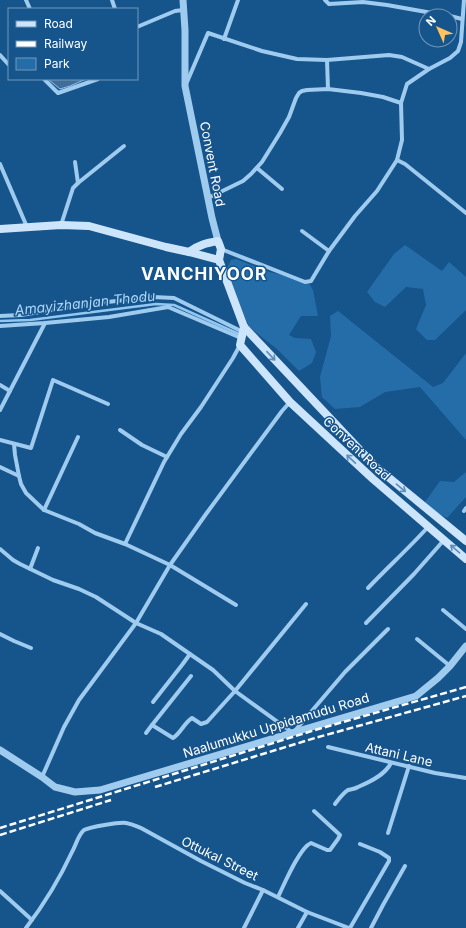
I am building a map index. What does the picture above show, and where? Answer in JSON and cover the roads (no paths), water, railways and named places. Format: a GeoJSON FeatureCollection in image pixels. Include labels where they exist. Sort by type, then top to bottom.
{"type":"FeatureCollection","features":[{"type":"Feature","properties":{"kind":"main road"},"geometry":{"type":"LineString","coordinates":[[0,229],[61,225],[89,226],[218,260],[221,250]]}},
{"type":"Feature","properties":{"kind":"main road"},"geometry":{"type":"LineString","coordinates":[[189,252],[195,247],[218,241]]}},
{"type":"Feature","properties":{"kind":"main road","name":"Convent Road"},"geometry":{"type":"LineString","coordinates":[[218,241],[221,250]]}},
{"type":"Feature","properties":{"kind":"main road","name":"Convent Road"},"geometry":{"type":"LineString","coordinates":[[218,260],[242,336],[290,402],[373,479],[466,559]]}},
{"type":"Feature","properties":{"kind":"main road"},"geometry":{"type":"LineString","coordinates":[[242,336],[376,467],[466,541]]}},
{"type":"Feature","properties":{"kind":"street","name":"Convent Road"},"geometry":{"type":"LineString","coordinates":[[183,0],[185,30],[185,86],[218,241]]}},
{"type":"Feature","properties":{"kind":"street"},"geometry":{"type":"LineString","coordinates":[[224,39],[238,0]]}},
{"type":"Feature","properties":{"kind":"street"},"geometry":{"type":"LineString","coordinates":[[325,0],[329,4],[363,2],[387,4],[418,10]]}},
{"type":"Feature","properties":{"kind":"street"},"geometry":{"type":"LineString","coordinates":[[221,250],[305,282],[311,281],[329,251],[355,216],[377,191],[397,160],[402,140],[401,104],[408,84],[429,69],[450,58],[458,51],[461,42],[464,0]]}},
{"type":"Feature","properties":{"kind":"street"},"geometry":{"type":"LineString","coordinates":[[138,28],[175,11],[183,10]]}},
{"type":"Feature","properties":{"kind":"street"},"geometry":{"type":"LineString","coordinates":[[458,18],[462,19]]}},
{"type":"Feature","properties":{"kind":"street"},"geometry":{"type":"LineString","coordinates":[[185,86],[208,33],[262,51],[297,59],[327,60],[388,55],[402,57],[429,69]]}},
{"type":"Feature","properties":{"kind":"street"},"geometry":{"type":"LineString","coordinates":[[0,55],[8,64]]}},
{"type":"Feature","properties":{"kind":"street"},"geometry":{"type":"LineString","coordinates":[[327,60],[328,90]]}},
{"type":"Feature","properties":{"kind":"street"},"geometry":{"type":"LineString","coordinates":[[45,80],[58,93],[95,80]]}},
{"type":"Feature","properties":{"kind":"street"},"geometry":{"type":"LineString","coordinates":[[208,198],[243,181],[257,168],[280,133],[299,93],[307,90],[328,90],[361,93],[383,97],[401,104]]}},
{"type":"Feature","properties":{"kind":"street"},"geometry":{"type":"LineString","coordinates":[[61,225],[73,188],[124,146]]}},
{"type":"Feature","properties":{"kind":"street"},"geometry":{"type":"LineString","coordinates":[[397,160],[405,164],[466,213]]}},
{"type":"Feature","properties":{"kind":"street"},"geometry":{"type":"LineString","coordinates":[[75,162],[78,183]]}},
{"type":"Feature","properties":{"kind":"street"},"geometry":{"type":"LineString","coordinates":[[0,164],[28,227]]}},
{"type":"Feature","properties":{"kind":"street"},"geometry":{"type":"LineString","coordinates":[[257,168],[282,189]]}},
{"type":"Feature","properties":{"kind":"street"},"geometry":{"type":"LineString","coordinates":[[302,231],[329,251]]}},
{"type":"Feature","properties":{"kind":"street"},"geometry":{"type":"LineString","coordinates":[[0,316],[21,315],[89,304],[153,297],[174,298],[242,336]]}},
{"type":"Feature","properties":{"kind":"street"},"geometry":{"type":"LineString","coordinates":[[0,326],[45,324],[109,317],[168,308],[242,336]]}},
{"type":"Feature","properties":{"kind":"street"},"geometry":{"type":"LineString","coordinates":[[0,410],[45,324]]}},
{"type":"Feature","properties":{"kind":"street"},"geometry":{"type":"LineString","coordinates":[[125,544],[167,457],[181,434],[202,407],[233,358],[242,336]]}},
{"type":"Feature","properties":{"kind":"street"},"geometry":{"type":"LineString","coordinates":[[0,440],[31,448],[53,380],[108,404]]}},
{"type":"Feature","properties":{"kind":"street"},"geometry":{"type":"LineString","coordinates":[[0,385],[10,391]]}},
{"type":"Feature","properties":{"kind":"street"},"geometry":{"type":"LineString","coordinates":[[42,777],[64,727],[79,700],[136,623],[170,565],[206,514],[290,402]]}},
{"type":"Feature","properties":{"kind":"street"},"geometry":{"type":"LineString","coordinates":[[120,430],[142,445],[167,457]]}},
{"type":"Feature","properties":{"kind":"street"},"geometry":{"type":"LineString","coordinates":[[44,510],[78,438]]}},
{"type":"Feature","properties":{"kind":"street"},"geometry":{"type":"LineString","coordinates":[[14,444],[21,484],[26,493],[44,510],[80,524],[95,533],[125,544],[170,565],[236,605]]}},
{"type":"Feature","properties":{"kind":"street"},"geometry":{"type":"LineString","coordinates":[[0,467],[19,476]]}},
{"type":"Feature","properties":{"kind":"street"},"geometry":{"type":"LineString","coordinates":[[368,588],[411,547],[428,527]]}},
{"type":"Feature","properties":{"kind":"street"},"geometry":{"type":"LineString","coordinates":[[366,623],[414,574],[444,540]]}},
{"type":"Feature","properties":{"kind":"street"},"geometry":{"type":"LineString","coordinates":[[30,569],[38,548]]}},
{"type":"Feature","properties":{"kind":"street"},"geometry":{"type":"LineString","coordinates":[[0,549],[13,560],[30,569],[96,597],[136,623],[161,634],[213,670],[235,691],[293,733],[345,672],[388,629]]}},
{"type":"Feature","properties":{"kind":"street"},"geometry":{"type":"LineString","coordinates":[[152,725],[173,738],[177,736],[192,718],[201,724],[208,722],[306,604]]}},
{"type":"Feature","properties":{"kind":"street"},"geometry":{"type":"LineString","coordinates":[[443,610],[466,629]]}},
{"type":"Feature","properties":{"kind":"street"},"geometry":{"type":"LineString","coordinates":[[0,634],[30,648]]}},
{"type":"Feature","properties":{"kind":"street"},"geometry":{"type":"LineString","coordinates":[[417,639],[450,666]]}},
{"type":"Feature","properties":{"kind":"street","name":"Naalumukku Uppidamudu Road"},"geometry":{"type":"LineString","coordinates":[[0,750],[42,777],[54,787],[75,792],[100,790],[416,696],[450,666],[466,646]]}},
{"type":"Feature","properties":{"kind":"street"},"geometry":{"type":"LineString","coordinates":[[153,702],[190,654]]}},
{"type":"Feature","properties":{"kind":"street"},"geometry":{"type":"LineString","coordinates":[[146,733],[191,676]]}},
{"type":"Feature","properties":{"kind":"street","name":"Attani Lane"},"geometry":{"type":"LineString","coordinates":[[328,747],[435,773],[466,778]]}},
{"type":"Feature","properties":{"kind":"street"},"geometry":{"type":"LineString","coordinates":[[335,804],[348,790],[357,788],[383,774],[391,763]]}},
{"type":"Feature","properties":{"kind":"street"},"geometry":{"type":"LineString","coordinates":[[388,833],[409,766]]}},
{"type":"Feature","properties":{"kind":"street"},"geometry":{"type":"LineString","coordinates":[[278,897],[307,845],[311,843],[326,850],[330,850],[340,835],[314,811]]}},
{"type":"Feature","properties":{"kind":"street","name":"Ottukal Street"},"geometry":{"type":"LineString","coordinates":[[32,920],[50,895],[81,833],[86,829],[94,827],[124,823],[132,824],[201,861],[307,912],[349,928]]}},
{"type":"Feature","properties":{"kind":"street"},"geometry":{"type":"LineString","coordinates":[[349,928],[389,862],[389,858],[380,852],[360,844]]}},
{"type":"Feature","properties":{"kind":"street"},"geometry":{"type":"LineString","coordinates":[[372,928],[406,866]]}},
{"type":"Feature","properties":{"kind":"street"},"geometry":{"type":"LineString","coordinates":[[244,928],[263,890]]}},
{"type":"Feature","properties":{"kind":"street"},"geometry":{"type":"LineString","coordinates":[[0,891],[32,920],[26,928]]}},
{"type":"Feature","properties":{"kind":"street"},"geometry":{"type":"LineString","coordinates":[[298,928],[307,912]]}},
{"type":"Feature","properties":{"kind":"waterway","name":"Amayizhanjan Thodu"},"geometry":{"type":"LineString","coordinates":[[0,321],[30,320],[156,304],[174,305],[239,334]]}},
{"type":"Feature","properties":{"kind":"railway"},"geometry":{"type":"LineString","coordinates":[[0,828],[315,730],[466,687]]}},
{"type":"Feature","properties":{"kind":"railway"},"geometry":{"type":"LineString","coordinates":[[155,787],[315,738],[466,696]]}},
{"type":"Feature","properties":{"kind":"railway"},"geometry":{"type":"LineString","coordinates":[[0,835],[111,800]]}},
{"type":"Feature","properties":{"kind":"district","name":"VANCHIYOOR"},"geometry":{"type":"Point","coordinates":[204,274]}}]}
